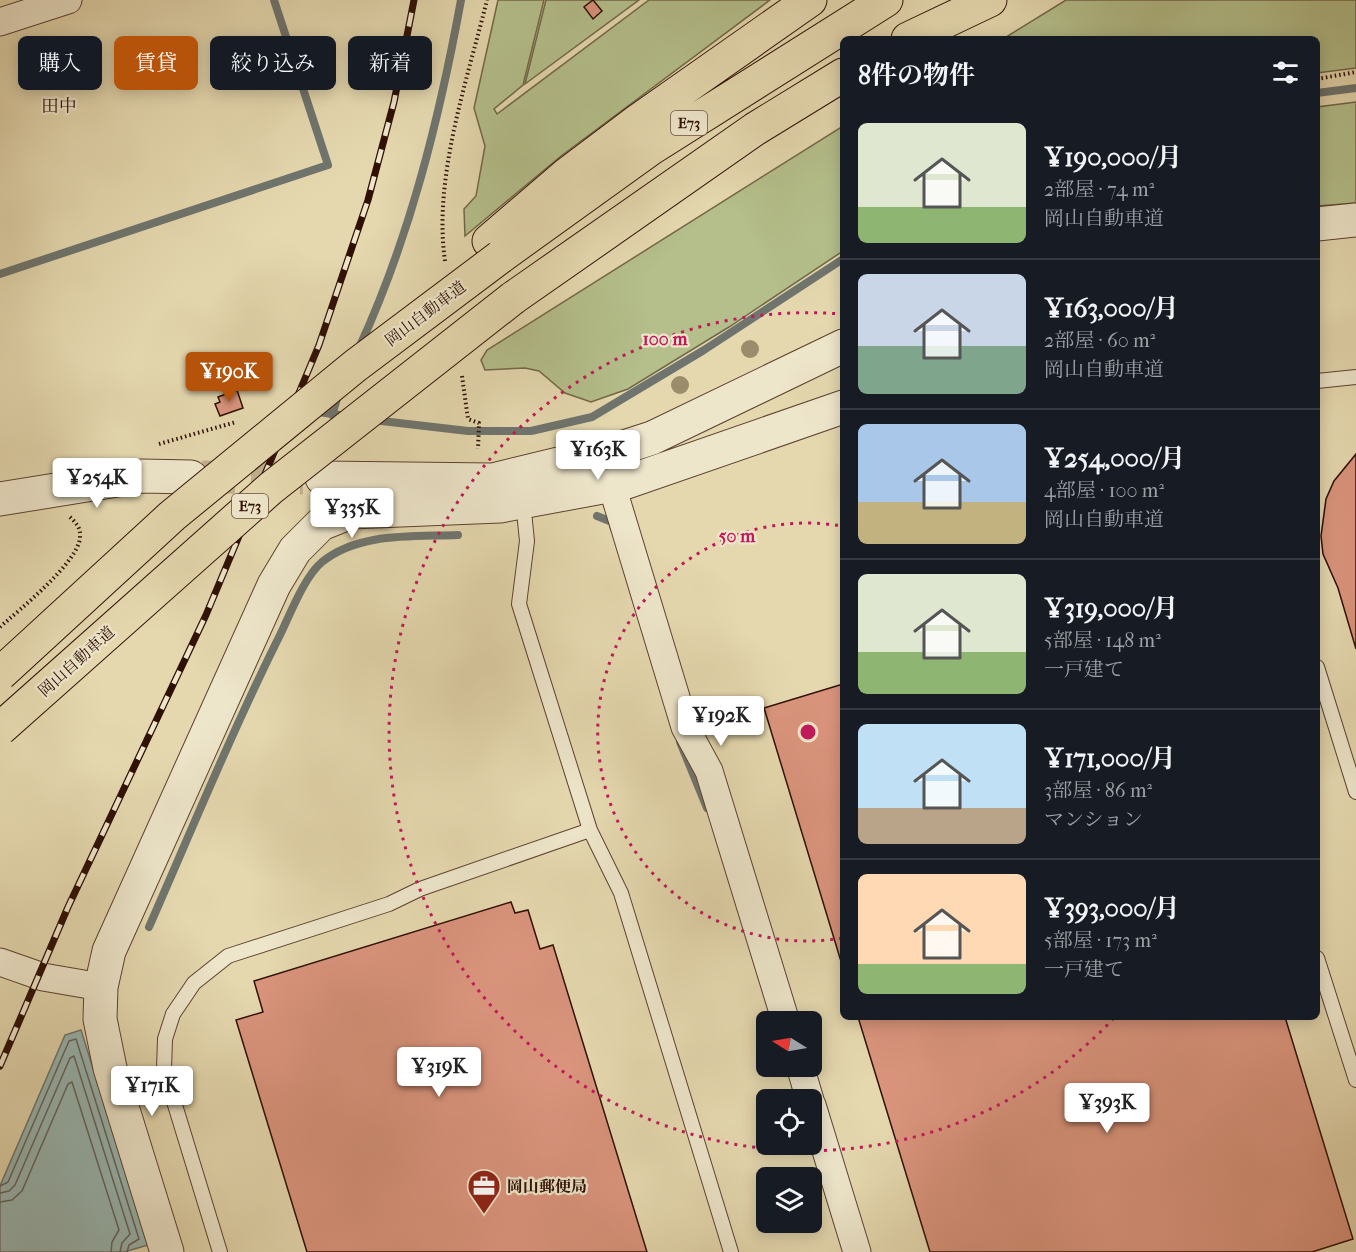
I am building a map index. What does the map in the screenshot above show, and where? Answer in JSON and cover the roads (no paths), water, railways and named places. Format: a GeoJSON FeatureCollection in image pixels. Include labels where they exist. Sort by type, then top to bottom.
{"type":"FeatureCollection","features":[{"type":"Feature","properties":{"kind":"highway"},"geometry":{"type":"LineString","coordinates":[[494,249],[566,175],[639,120],[810,0]]}},
{"type":"Feature","properties":{"kind":"highway","name":"E73"},"geometry":{"type":"LineString","coordinates":[[0,674],[172,516],[494,249],[886,0]]}},
{"type":"Feature","properties":{"kind":"highway"},"geometry":{"type":"LineString","coordinates":[[907,36],[969,0]]}},
{"type":"Feature","properties":{"kind":"highway"},"geometry":{"type":"LineString","coordinates":[[914,36],[990,0]]}},
{"type":"Feature","properties":{"kind":"highway","name":"岡山自動車道"},"geometry":{"type":"LineString","coordinates":[[0,729],[271,488],[513,297],[755,129],[840,77]]}},
{"type":"Feature","properties":{"kind":"street"},"geometry":{"type":"LineString","coordinates":[[0,22],[68,0]]}},
{"type":"Feature","properties":{"kind":"street"},"geometry":{"type":"LineString","coordinates":[[1320,224],[1356,220]]}},
{"type":"Feature","properties":{"kind":"street"},"geometry":{"type":"LineString","coordinates":[[322,478],[493,480],[612,451],[652,438],[840,347]]}},
{"type":"Feature","properties":{"kind":"street"},"geometry":{"type":"LineString","coordinates":[[167,1252],[110,1068],[100,1019],[101,987],[110,951],[119,930],[274,585],[295,550],[321,524],[351,512],[500,506],[612,486],[840,408]]}},
{"type":"Feature","properties":{"kind":"street"},"geometry":{"type":"LineString","coordinates":[[0,499],[142,476],[191,477]]}},
{"type":"Feature","properties":{"kind":"street"},"geometry":{"type":"LineString","coordinates":[[612,486],[685,727],[709,771],[783,1011]]}},
{"type":"Feature","properties":{"kind":"street"},"geometry":{"type":"LineString","coordinates":[[0,962],[43,977],[101,987]]}},
{"type":"Feature","properties":{"kind":"street"},"geometry":{"type":"LineString","coordinates":[[822,1138],[857,1252]]}},
{"type":"Feature","properties":{"kind":"lane"},"geometry":{"type":"LineString","coordinates":[[1320,381],[1356,377]]}},
{"type":"Feature","properties":{"kind":"lane"},"geometry":{"type":"LineString","coordinates":[[523,502],[527,541],[519,604],[590,830],[621,893],[731,1252]]}},
{"type":"Feature","properties":{"kind":"lane"},"geometry":{"type":"LineString","coordinates":[[1320,677],[1356,792]]}},
{"type":"Feature","properties":{"kind":"lane"},"geometry":{"type":"LineString","coordinates":[[220,1252],[164,1069],[165,1039],[172,1014],[194,983],[228,956],[389,904],[420,889],[590,830]]}},
{"type":"Feature","properties":{"kind":"lane"},"geometry":{"type":"LineString","coordinates":[[1320,967],[1356,1080]]}},
{"type":"Feature","properties":{"kind":"water"},"geometry":{"type":"Polygon","coordinates":[[[81,1030],[148,1245],[124,1252],[0,1252],[0,1186],[65,1035],[81,1030]]]}},
{"type":"Feature","properties":{"kind":"waterway"},"geometry":{"type":"LineString","coordinates":[[0,274],[328,165],[274,0]]}},
{"type":"Feature","properties":{"kind":"waterway"},"geometry":{"type":"LineString","coordinates":[[359,348],[393,264],[421,177],[433,134],[461,0]]}},
{"type":"Feature","properties":{"kind":"waterway"},"geometry":{"type":"LineString","coordinates":[[1320,93],[1356,88]]}},
{"type":"Feature","properties":{"kind":"waterway"},"geometry":{"type":"LineString","coordinates":[[373,420],[468,431],[531,431],[592,417],[704,350],[840,261]]}},
{"type":"Feature","properties":{"kind":"waterway"},"geometry":{"type":"LineString","coordinates":[[332,415],[339,392]]}},
{"type":"Feature","properties":{"kind":"waterway"},"geometry":{"type":"LineString","coordinates":[[319,412],[346,416]]}},
{"type":"Feature","properties":{"kind":"waterway"},"geometry":{"type":"LineString","coordinates":[[597,516],[612,522],[614,529]]}},
{"type":"Feature","properties":{"kind":"waterway"},"geometry":{"type":"LineString","coordinates":[[149,927],[246,706],[299,595],[316,568],[337,552],[369,541],[458,535]]}},
{"type":"Feature","properties":{"kind":"waterway"},"geometry":{"type":"LineString","coordinates":[[680,742],[707,808]]}},
{"type":"Feature","properties":{"kind":"tunnel"},"geometry":{"type":"LineString","coordinates":[[202,477],[303,478]]}},
{"type":"Feature","properties":{"kind":"railway"},"geometry":{"type":"LineString","coordinates":[[0,1066],[68,907],[206,615],[319,345],[368,200],[394,102],[414,0]]}},
{"type":"Feature","properties":{"kind":"place","name":"岡山郵便局"},"geometry":{"type":"Point","coordinates":[484,1215]}},
{"type":"Feature","properties":{"kind":"district","name":"田中"},"geometry":{"type":"Point","coordinates":[59,106]}}]}
